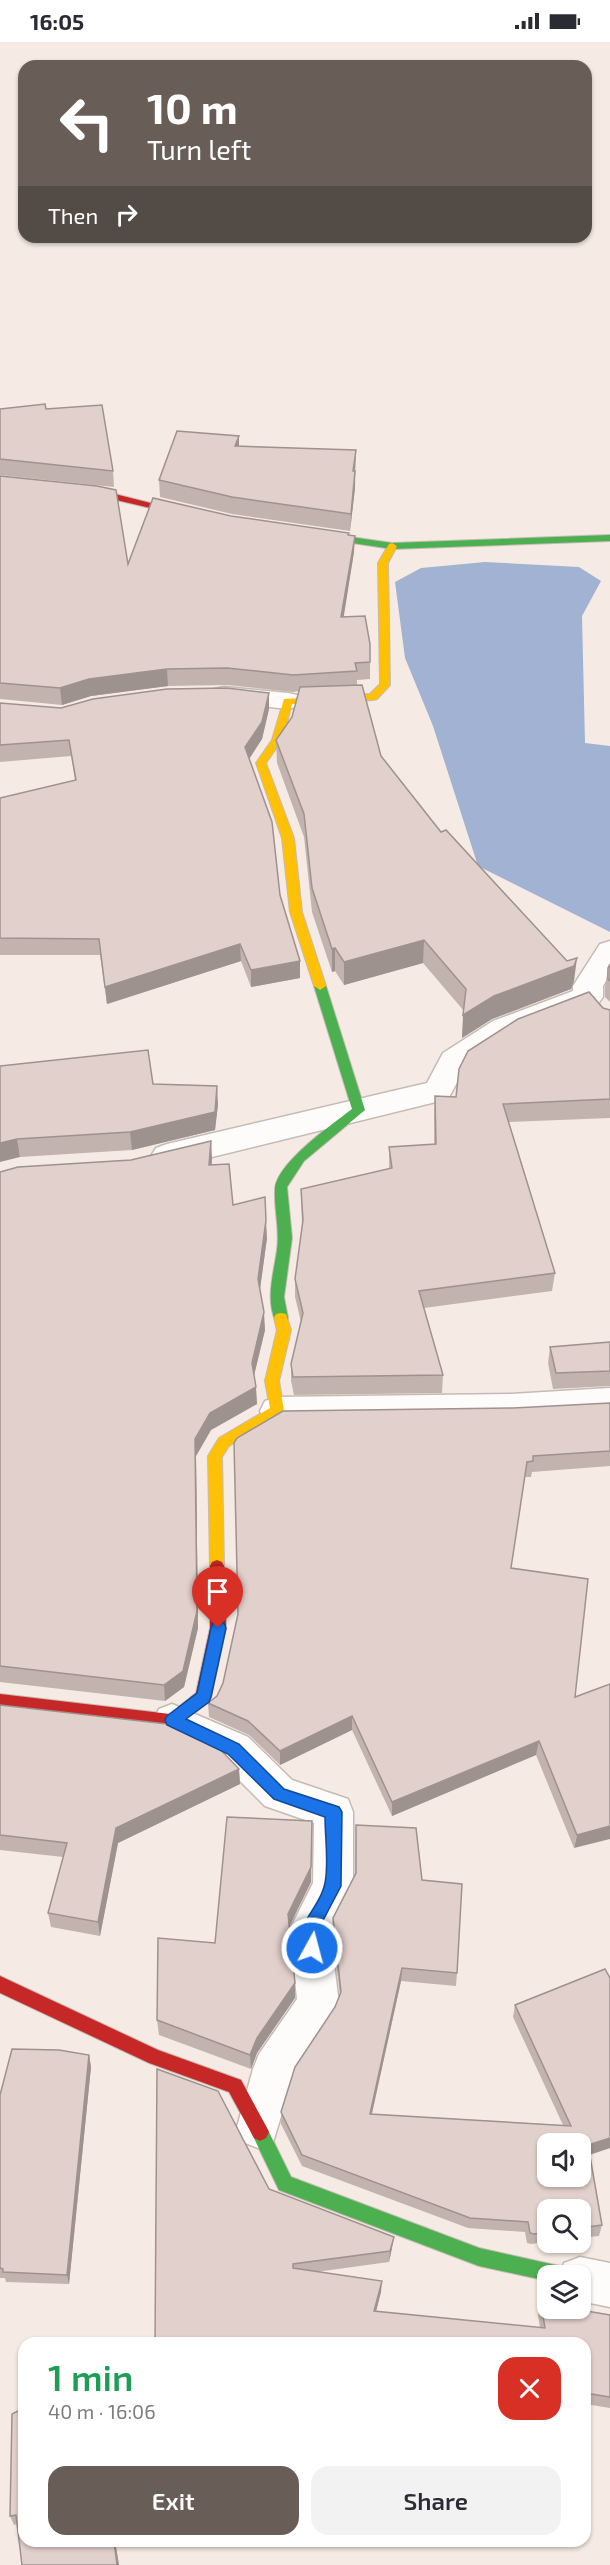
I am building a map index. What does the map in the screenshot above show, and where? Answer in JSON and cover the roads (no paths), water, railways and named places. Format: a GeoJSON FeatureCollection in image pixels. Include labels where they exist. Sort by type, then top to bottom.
{"type":"FeatureCollection","features":[{"type":"Feature","properties":{"kind":"street"},"geometry":{"type":"LineString","coordinates":[[0,484],[99,493],[210,518]]}},
{"type":"Feature","properties":{"kind":"street"},"geometry":{"type":"LineString","coordinates":[[301,533],[392,546],[610,538]]}},
{"type":"Feature","properties":{"kind":"street"},"geometry":{"type":"LineString","coordinates":[[198,696],[228,695],[288,701],[373,696],[385,685],[383,563],[392,546]]}},
{"type":"Feature","properties":{"kind":"street"},"geometry":{"type":"LineString","coordinates":[[288,701],[277,740],[261,763],[288,838],[296,912],[359,1110]]}},
{"type":"Feature","properties":{"kind":"street"},"geometry":{"type":"LineString","coordinates":[[143,1161],[436,1091],[454,1061],[504,1028],[588,997],[588,986],[610,951]]}},
{"type":"Feature","properties":{"kind":"street"},"geometry":{"type":"LineString","coordinates":[[277,1411],[272,1381],[284,1330],[277,1298],[285,1238],[281,1187],[300,1158],[359,1110]]}},
{"type":"Feature","properties":{"kind":"street"},"geometry":{"type":"LineString","coordinates":[[172,1720],[204,1697],[218,1628],[214,1456],[224,1442],[277,1411],[511,1408],[610,1402]]}},
{"type":"Feature","properties":{"kind":"street"},"geometry":{"type":"LineString","coordinates":[[0,1701],[172,1720],[234,1749],[279,1794],[334,1812],[333,1886],[310,1929],[318,2004],[274,2069],[258,2127]]}},
{"type":"Feature","properties":{"kind":"street"},"geometry":{"type":"LineString","coordinates":[[0,1984],[155,2057],[235,2086],[258,2127],[285,2184],[479,2257],[537,2270]]}},
{"type":"Feature","properties":{"kind":"street"},"geometry":{"type":"LineString","coordinates":[[591,2281],[610,2285]]}},
{"type":"Feature","properties":{"kind":"water"},"geometry":{"type":"Polygon","coordinates":[[[485,562],[579,567],[601,581],[582,616],[585,743],[610,746],[610,932],[478,866],[433,726],[405,658],[395,582],[421,568],[485,562]]]}}]}
